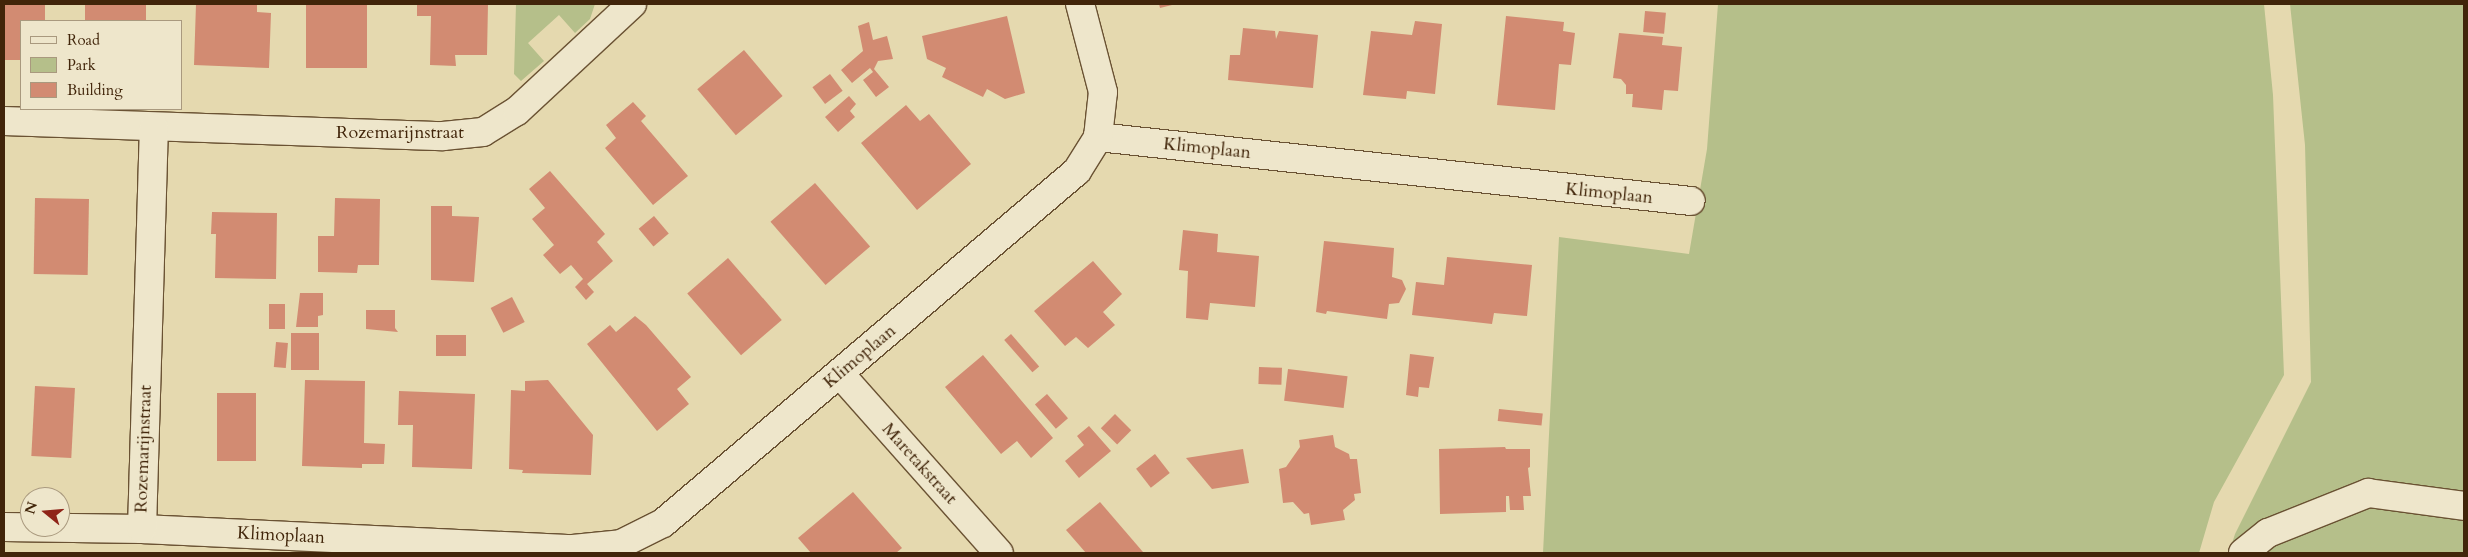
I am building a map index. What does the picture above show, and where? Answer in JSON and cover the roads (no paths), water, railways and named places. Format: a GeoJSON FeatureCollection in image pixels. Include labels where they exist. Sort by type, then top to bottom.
{"type":"FeatureCollection","features":[{"type":"Feature","properties":{"kind":"street"},"geometry":{"type":"LineString","coordinates":[[1080,4],[1103,92],[1098,137]]}},
{"type":"Feature","properties":{"kind":"street","name":"Rozemarijnstraat"},"geometry":{"type":"LineString","coordinates":[[4,121],[154,128],[443,136],[483,132],[517,111],[629,5]]}},
{"type":"Feature","properties":{"kind":"street","name":"Rozemarijnstraat"},"geometry":{"type":"LineString","coordinates":[[142,530],[154,128]]}},
{"type":"Feature","properties":{"kind":"street","name":"Klimoplaan"},"geometry":{"type":"LineString","coordinates":[[4,527],[142,530],[573,548],[621,544],[663,523],[840,374],[1077,171],[1098,137],[1692,201]]}},
{"type":"Feature","properties":{"kind":"street","name":"Maretakstraat"},"geometry":{"type":"LineString","coordinates":[[840,374],[999,553]]}},
{"type":"Feature","properties":{"kind":"street"},"geometry":{"type":"LineString","coordinates":[[2244,553],[2268,533],[2368,493],[2464,506]]}}]}
